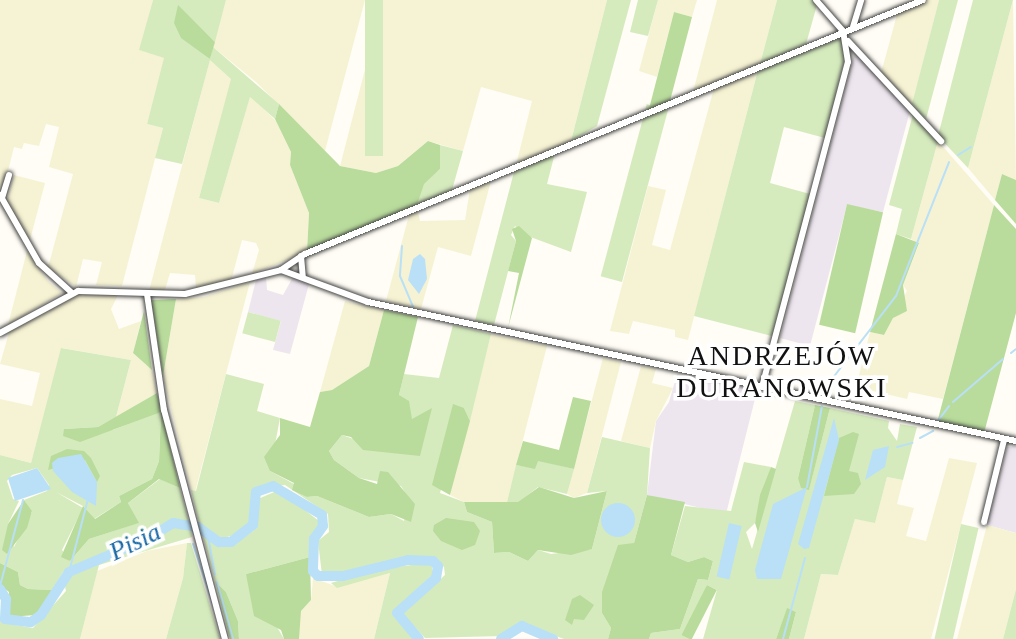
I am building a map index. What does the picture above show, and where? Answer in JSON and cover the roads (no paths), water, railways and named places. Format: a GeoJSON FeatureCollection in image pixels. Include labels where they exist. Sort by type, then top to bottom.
{"type":"FeatureCollection","features":[{"type":"Feature","properties":{"kind":"street"},"geometry":{"type":"LineString","coordinates":[[816,0],[843,31],[848,41],[941,141]]}},
{"type":"Feature","properties":{"kind":"street"},"geometry":{"type":"LineString","coordinates":[[853,27],[861,0]]}},
{"type":"Feature","properties":{"kind":"street"},"geometry":{"type":"LineString","coordinates":[[0,333],[71,292],[103,289],[147,295],[204,291],[281,270],[302,256],[923,0]]}},
{"type":"Feature","properties":{"kind":"street"},"geometry":{"type":"LineString","coordinates":[[762,387],[844,78],[848,41]]}},
{"type":"Feature","properties":{"kind":"street"},"geometry":{"type":"LineString","coordinates":[[9,175],[1,196],[39,263],[71,292]]}},
{"type":"Feature","properties":{"kind":"street"},"geometry":{"type":"LineString","coordinates":[[302,256],[303,277]]}},
{"type":"Feature","properties":{"kind":"street"},"geometry":{"type":"LineString","coordinates":[[281,270],[368,302],[1016,441]]}},
{"type":"Feature","properties":{"kind":"street"},"geometry":{"type":"LineString","coordinates":[[147,295],[162,398],[225,639]]}},
{"type":"Feature","properties":{"kind":"street"},"geometry":{"type":"LineString","coordinates":[[984,522],[1004,440]]}},
{"type":"Feature","properties":{"kind":"water"},"geometry":{"type":"Polygon","coordinates":[[[420,254],[425,259],[427,279],[419,294],[408,280],[413,259],[420,254]]]}},
{"type":"Feature","properties":{"kind":"water"},"geometry":{"type":"Polygon","coordinates":[[[834,418],[839,440],[809,548],[804,549],[798,544],[834,418]]]}},
{"type":"Feature","properties":{"kind":"water"},"geometry":{"type":"Polygon","coordinates":[[[889,446],[885,467],[865,480],[873,450],[889,446]]]}},
{"type":"Feature","properties":{"kind":"water"},"geometry":{"type":"Polygon","coordinates":[[[81,454],[97,482],[96,506],[72,492],[53,471],[52,463],[58,458],[81,454]]]}},
{"type":"Feature","properties":{"kind":"water"},"geometry":{"type":"Polygon","coordinates":[[[37,468],[51,489],[15,501],[8,478],[37,468]]]}},
{"type":"Feature","properties":{"kind":"water"},"geometry":{"type":"Polygon","coordinates":[[[807,487],[781,579],[757,579],[755,570],[773,504],[807,487]]]}},
{"type":"Feature","properties":{"kind":"water"},"geometry":{"type":"Polygon","coordinates":[[[618,503],[630,508],[635,520],[630,532],[618,537],[606,532],[601,520],[606,508],[618,503]]]}},
{"type":"Feature","properties":{"kind":"water"},"geometry":{"type":"Polygon","coordinates":[[[729,523],[742,526],[729,580],[717,577],[729,523]]]}},
{"type":"Feature","properties":{"kind":"waterway"},"geometry":{"type":"LineString","coordinates":[[958,155],[971,147]]}},
{"type":"Feature","properties":{"kind":"waterway"},"geometry":{"type":"LineString","coordinates":[[832,379],[896,296],[949,162]]}},
{"type":"Feature","properties":{"kind":"waterway"},"geometry":{"type":"LineString","coordinates":[[402,246],[400,276],[413,306]]}},
{"type":"Feature","properties":{"kind":"waterway"},"geometry":{"type":"LineString","coordinates":[[1011,353],[1016,349]]}},
{"type":"Feature","properties":{"kind":"waterway"},"geometry":{"type":"LineString","coordinates":[[953,402],[1003,359]]}},
{"type":"Feature","properties":{"kind":"waterway"},"geometry":{"type":"LineString","coordinates":[[825,397],[831,382]]}},
{"type":"Feature","properties":{"kind":"waterway"},"geometry":{"type":"LineString","coordinates":[[807,487],[822,406]]}},
{"type":"Feature","properties":{"kind":"waterway"},"geometry":{"type":"LineString","coordinates":[[937,422],[949,406]]}},
{"type":"Feature","properties":{"kind":"waterway"},"geometry":{"type":"LineString","coordinates":[[920,438],[933,431]]}},
{"type":"Feature","properties":{"kind":"waterway"},"geometry":{"type":"LineString","coordinates":[[897,447],[912,443]]}},
{"type":"Feature","properties":{"kind":"waterway","name":"Pisia"},"geometry":{"type":"LineString","coordinates":[[0,589],[6,599],[5,619],[31,622],[41,615],[69,572],[145,540],[173,523],[198,527],[219,542],[231,542],[253,525],[256,492],[273,486],[322,515],[323,526],[314,539],[313,571],[318,576],[343,576],[408,560],[433,561],[438,566],[436,578],[397,613],[419,639]]}},
{"type":"Feature","properties":{"kind":"waterway"},"geometry":{"type":"LineString","coordinates":[[69,572],[88,499]]}},
{"type":"Feature","properties":{"kind":"waterway"},"geometry":{"type":"LineString","coordinates":[[0,586],[23,500]]}},
{"type":"Feature","properties":{"kind":"waterway","name":"Pisia"},"geometry":{"type":"LineString","coordinates":[[191,526],[194,534]]}},
{"type":"Feature","properties":{"kind":"waterway"},"geometry":{"type":"LineString","coordinates":[[207,531],[215,574]]}},
{"type":"Feature","properties":{"kind":"waterway"},"geometry":{"type":"LineString","coordinates":[[193,544],[213,604]]}},
{"type":"Feature","properties":{"kind":"waterway"},"geometry":{"type":"LineString","coordinates":[[783,639],[805,558]]}},
{"type":"Feature","properties":{"kind":"waterway"},"geometry":{"type":"LineString","coordinates":[[217,582],[233,639]]}},
{"type":"Feature","properties":{"kind":"waterway","name":"Pisia"},"geometry":{"type":"LineString","coordinates":[[501,639],[522,626],[553,639]]}},
{"type":"Feature","properties":{"kind":"district","name":"ANDRZEJÓW DURANOWSKI"},"geometry":{"type":"Point","coordinates":[782,372]}}]}
